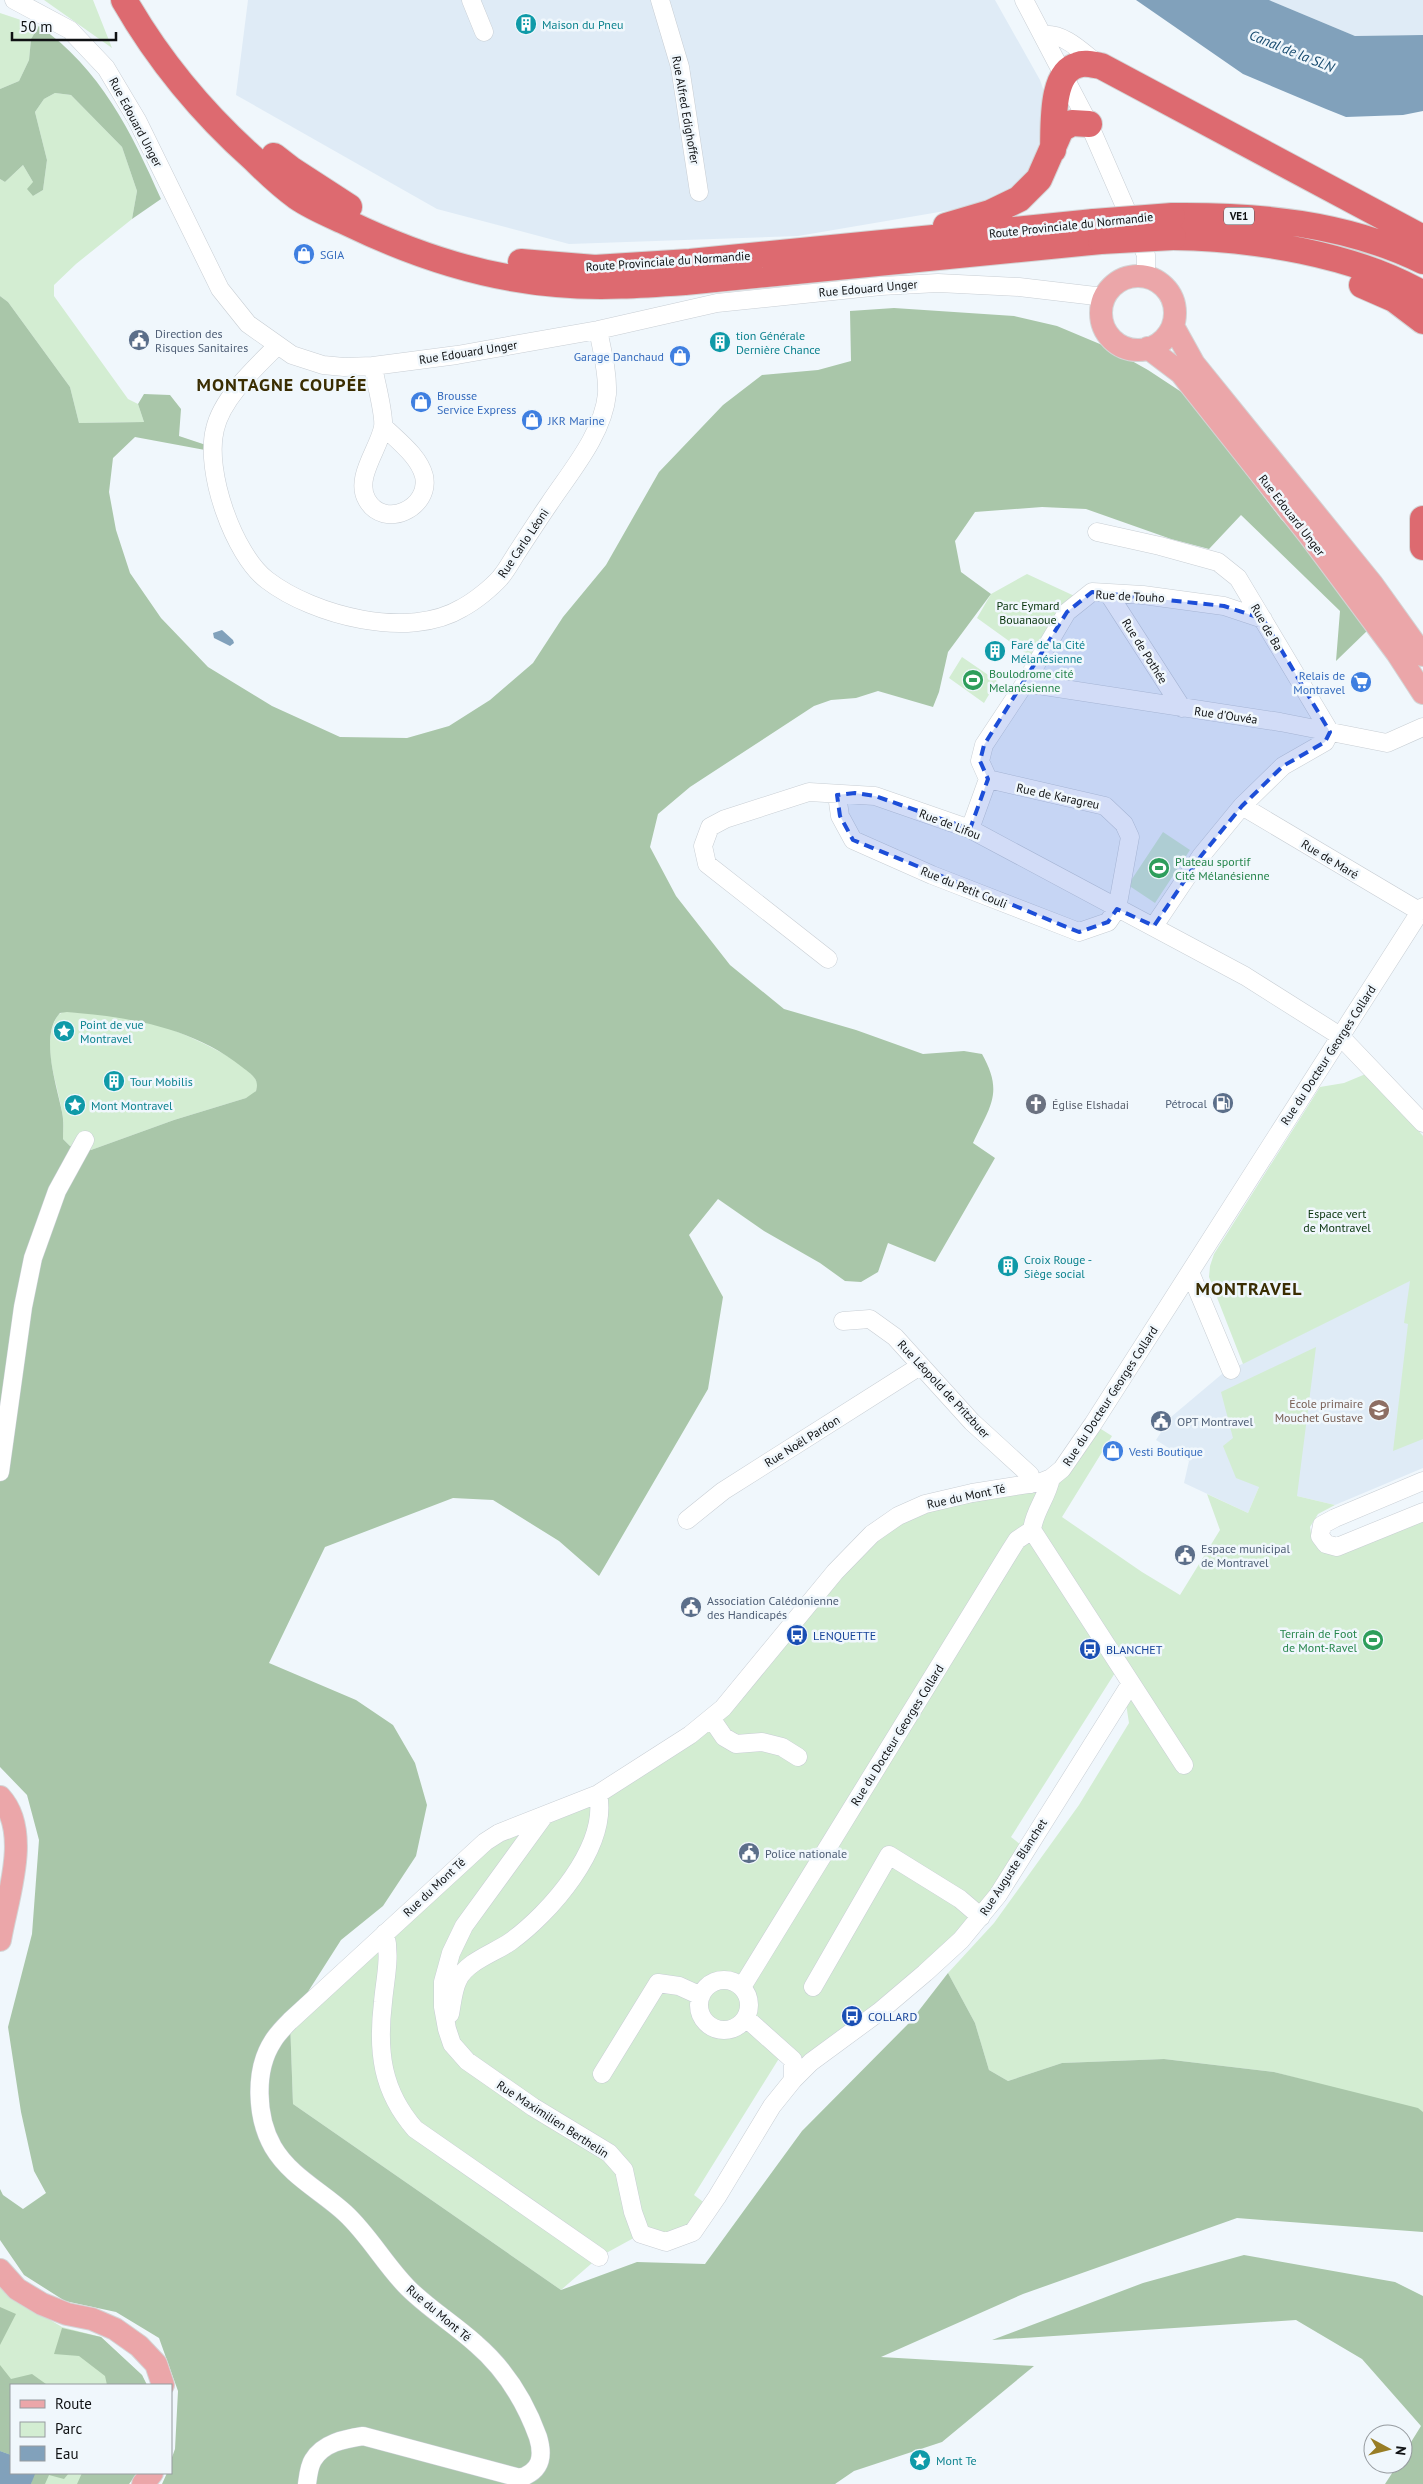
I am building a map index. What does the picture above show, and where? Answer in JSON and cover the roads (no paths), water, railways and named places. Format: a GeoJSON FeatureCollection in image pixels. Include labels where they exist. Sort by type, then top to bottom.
{"type":"FeatureCollection","features":[{"type":"Feature","properties":{"kind":"highway","name":"Route Provinciale du Normandie"},"geometry":{"type":"LineString","coordinates":[[124,0],[164,63],[196,104],[238,146],[308,203],[398,247],[471,270],[513,279],[557,284],[620,286],[685,282],[1098,232]]}},
{"type":"Feature","properties":{"kind":"highway","name":"Route Provinciale du Normandie"},"geometry":{"type":"LineString","coordinates":[[142,0],[175,52],[209,95],[243,130],[292,170],[350,208],[409,234],[464,252],[537,265],[595,268],[690,262],[878,244],[1172,226],[1199,237],[1303,252],[1350,263],[1406,284],[1423,294]]}},
{"type":"Feature","properties":{"kind":"highway"},"geometry":{"type":"LineString","coordinates":[[1053,150],[1056,97],[1063,74],[1077,65],[1101,66],[1423,238]]}},
{"type":"Feature","properties":{"kind":"highway"},"geometry":{"type":"LineString","coordinates":[[878,244],[990,213],[1019,199],[1040,179],[1061,129],[1072,123],[1089,124]]}},
{"type":"Feature","properties":{"kind":"highway","name":"VE1"},"geometry":{"type":"LineString","coordinates":[[1172,226],[1265,218],[1306,225]]}},
{"type":"Feature","properties":{"kind":"highway"},"geometry":{"type":"LineString","coordinates":[[1306,225],[1349,234],[1404,252],[1423,261]]}},
{"type":"Feature","properties":{"kind":"highway"},"geometry":{"type":"LineString","coordinates":[[1306,225],[1423,274]]}},
{"type":"Feature","properties":{"kind":"highway"},"geometry":{"type":"LineString","coordinates":[[1199,237],[1349,280],[1394,299],[1423,321]]}},
{"type":"Feature","properties":{"kind":"highway"},"geometry":{"type":"LineString","coordinates":[[1423,519],[1423,547]]}},
{"type":"Feature","properties":{"kind":"main road"},"geometry":{"type":"LineString","coordinates":[[1134,276],[1146,277],[1155,280],[1169,292],[1175,308],[1173,326],[1162,341],[1148,348],[1137,350],[1125,348],[1114,342],[1102,321],[1101,309],[1104,297],[1112,287],[1122,280],[1134,276]]}},
{"type":"Feature","properties":{"kind":"main road","name":"Rue Edouard Unger"},"geometry":{"type":"LineString","coordinates":[[1173,326],[1194,364],[1372,584],[1423,655]]}},
{"type":"Feature","properties":{"kind":"main road","name":"Rue Edouard Unger"},"geometry":{"type":"LineString","coordinates":[[1148,348],[1181,374],[1310,536],[1397,652],[1423,693]]}},
{"type":"Feature","properties":{"kind":"main road"},"geometry":{"type":"LineString","coordinates":[[0,1797],[9,1807],[16,1841],[13,1873],[0,1940]]}},
{"type":"Feature","properties":{"kind":"main road"},"geometry":{"type":"LineString","coordinates":[[0,2270],[17,2289],[42,2304],[67,2314],[92,2319],[123,2335],[139,2346],[156,2364],[163,2384]]}},
{"type":"Feature","properties":{"kind":"main road"},"geometry":{"type":"LineString","coordinates":[[143,2484],[151,2474]]}},
{"type":"Feature","properties":{"kind":"street","name":"Rue Edouard Unger"},"geometry":{"type":"LineString","coordinates":[[14,0],[70,30],[106,68],[137,120],[220,289],[248,324],[292,355],[323,365],[373,366],[456,356],[598,330],[717,304],[881,286],[938,283],[1019,287],[1104,297]]}},
{"type":"Feature","properties":{"kind":"street"},"geometry":{"type":"LineString","coordinates":[[471,0],[484,32]]}},
{"type":"Feature","properties":{"kind":"street","name":"Rue Alfred Edighoffer"},"geometry":{"type":"LineString","coordinates":[[660,0],[680,67],[699,192]]}},
{"type":"Feature","properties":{"kind":"street"},"geometry":{"type":"LineString","coordinates":[[1024,0],[1089,124],[1146,255],[1146,277]]}},
{"type":"Feature","properties":{"kind":"street"},"geometry":{"type":"LineString","coordinates":[[1043,35],[1057,35],[1064,38],[1101,66]]}},
{"type":"Feature","properties":{"kind":"street","name":"Rue Carlo Léoni"},"geometry":{"type":"LineString","coordinates":[[277,346],[232,394],[214,429],[214,470],[229,524],[246,558],[267,580],[302,601],[351,617],[397,624],[433,620],[462,608],[500,578],[581,457],[600,421],[606,400],[606,378],[598,330]]}},
{"type":"Feature","properties":{"kind":"street"},"geometry":{"type":"LineString","coordinates":[[373,366],[383,426],[363,485],[367,500],[379,512],[398,515],[414,508],[422,493],[424,477],[414,459],[383,426]]}},
{"type":"Feature","properties":{"kind":"street","name":"Rue de Ba"},"geometry":{"type":"LineString","coordinates":[[1097,532],[1160,546],[1218,562],[1238,578],[1330,732]]}},
{"type":"Feature","properties":{"kind":"street","name":"Rue de Touho"},"geometry":{"type":"LineString","coordinates":[[988,780],[980,761],[984,745],[1025,683],[1067,612],[1092,592],[1143,595],[1224,606],[1263,619]]}},
{"type":"Feature","properties":{"kind":"street","name":"Rue de Pothée"},"geometry":{"type":"LineString","coordinates":[[1108,594],[1182,708]]}},
{"type":"Feature","properties":{"kind":"street","name":"Rue d'Ouvéa"},"geometry":{"type":"LineString","coordinates":[[1025,683],[1330,732],[1387,743],[1423,726]]}},
{"type":"Feature","properties":{"kind":"street"},"geometry":{"type":"LineString","coordinates":[[1154,926],[1201,856],[1242,806],[1283,766],[1324,742],[1330,732]]}},
{"type":"Feature","properties":{"kind":"street"},"geometry":{"type":"LineString","coordinates":[[970,829],[988,780]]}},
{"type":"Feature","properties":{"kind":"street","name":"Rue de Karagreu"},"geometry":{"type":"LineString","coordinates":[[988,780],[1025,790],[1105,806],[1112,812],[1124,824],[1130,837],[1117,909]]}},
{"type":"Feature","properties":{"kind":"street","name":"Rue de Lifou"},"geometry":{"type":"LineString","coordinates":[[828,959],[707,864],[703,846],[710,828],[724,819],[810,792],[837,795],[855,793],[875,796],[970,829],[1245,976],[1340,1036],[1423,1123]]}},
{"type":"Feature","properties":{"kind":"street","name":"Rue du Petit Couli"},"geometry":{"type":"LineString","coordinates":[[837,795],[840,816],[853,840],[932,875],[1078,932],[1108,922],[1117,909]]}},
{"type":"Feature","properties":{"kind":"street","name":"Rue de Maré"},"geometry":{"type":"LineString","coordinates":[[1242,806],[1421,909]]}},
{"type":"Feature","properties":{"kind":"street","name":"Rue du Docteur Georges Collard"},"geometry":{"type":"LineString","coordinates":[[742,1987],[1010,1551],[1017,1540],[1032,1530],[1036,1515],[1047,1495],[1050,1478],[1062,1469],[1093,1424],[1421,909]]}},
{"type":"Feature","properties":{"kind":"street"},"geometry":{"type":"LineString","coordinates":[[0,1472],[23,1307],[33,1258],[57,1191],[85,1140]]}},
{"type":"Feature","properties":{"kind":"street"},"geometry":{"type":"LineString","coordinates":[[1190,1272],[1231,1370]]}},
{"type":"Feature","properties":{"kind":"street","name":"Rue Léopold de Pritzbuer"},"geometry":{"type":"LineString","coordinates":[[843,1321],[870,1319],[896,1337],[972,1422],[1030,1475],[1031,1484]]}},
{"type":"Feature","properties":{"kind":"street","name":"Rue Noël Pardon"},"geometry":{"type":"LineString","coordinates":[[686,1520],[723,1491],[920,1366]]}},
{"type":"Feature","properties":{"kind":"street","name":"Rue du Mont Té"},"geometry":{"type":"LineString","coordinates":[[307,2484],[312,2461],[323,2449],[341,2440],[363,2436],[520,2478],[530,2475],[539,2466],[542,2450],[532,2420],[513,2385],[498,2365],[476,2344],[408,2288],[345,2213],[291,2170],[273,2147],[264,2125],[260,2101],[260,2079],[272,2042],[290,2020],[485,1842],[499,1832],[598,1794],[638,1770],[723,1708],[835,1572],[872,1534],[898,1516],[925,1504],[972,1493],[1031,1484],[1050,1478]]}},
{"type":"Feature","properties":{"kind":"street"},"geometry":{"type":"LineString","coordinates":[[1423,1481],[1335,1518],[1322,1525],[1320,1536],[1326,1544],[1337,1547],[1423,1512]]}},
{"type":"Feature","properties":{"kind":"street"},"geometry":{"type":"LineString","coordinates":[[1032,1530],[1184,1765]]}},
{"type":"Feature","properties":{"kind":"street","name":"Rue Auguste Blanchet"},"geometry":{"type":"LineString","coordinates":[[793,2080],[811,2062],[879,2012],[925,1973],[961,1940],[981,1917],[998,1896],[1131,1683]]}},
{"type":"Feature","properties":{"kind":"street"},"geometry":{"type":"LineString","coordinates":[[711,1718],[724,1737],[736,1744],[762,1742],[782,1747],[798,1757]]}},
{"type":"Feature","properties":{"kind":"street"},"geometry":{"type":"LineString","coordinates":[[447,2029],[458,1980],[463,1973],[469,1967],[530,1927],[560,1895],[590,1843],[599,1811],[598,1794]]}},
{"type":"Feature","properties":{"kind":"street","name":"Rue Maximilien Berthelin"},"geometry":{"type":"LineString","coordinates":[[544,1816],[464,1926],[451,1952],[444,1982],[443,2007],[452,2044],[467,2061],[533,2106],[609,2153],[624,2170],[632,2212],[641,2234],[666,2242],[693,2232],[717,2197],[772,2106],[793,2080]]}},
{"type":"Feature","properties":{"kind":"street"},"geometry":{"type":"LineString","coordinates":[[813,1988],[889,1855],[960,1900],[981,1917]]}},
{"type":"Feature","properties":{"kind":"street"},"geometry":{"type":"LineString","coordinates":[[385,1933],[388,1961],[382,2004],[382,2061],[387,2085],[399,2110],[415,2129],[599,2257]]}},
{"type":"Feature","properties":{"kind":"street"},"geometry":{"type":"LineString","coordinates":[[719,1980],[727,1980],[742,1987],[749,2002],[746,2018],[734,2028],[717,2029],[710,2026],[700,2013],[701,1996],[711,1984],[719,1980]]}},
{"type":"Feature","properties":{"kind":"street"},"geometry":{"type":"LineString","coordinates":[[602,2074],[658,1983],[679,1986],[701,1996]]}},
{"type":"Feature","properties":{"kind":"street"},"geometry":{"type":"LineString","coordinates":[[746,2018],[793,2060],[793,2080]]}},
{"type":"Feature","properties":{"kind":"water","name":"Canal de la SLN"},"geometry":{"type":"Polygon","coordinates":[[[1136,0],[1269,0],[1355,36],[1423,35],[1423,111],[1403,115],[1346,117],[1243,74],[1136,0]]]}},
{"type":"Feature","properties":{"kind":"water"},"geometry":{"type":"Polygon","coordinates":[[[222,630],[233,640],[234,643],[230,646],[214,638],[213,633],[222,630]]]}},
{"type":"Feature","properties":{"kind":"water"},"geometry":{"type":"Polygon","coordinates":[[[0,2451],[10,2455],[10,2474],[35,2474],[31,2484],[0,2484],[0,2451]]]}},
{"type":"Feature","properties":{"kind":"place","name":"Maison du Pneu"},"geometry":{"type":"Point","coordinates":[526,24]}},
{"type":"Feature","properties":{"kind":"place","name":"SGIA"},"geometry":{"type":"Point","coordinates":[304,254]}},
{"type":"Feature","properties":{"kind":"place","name":"Direction des Risques Sanitaires"},"geometry":{"type":"Point","coordinates":[139,340]}},
{"type":"Feature","properties":{"kind":"place","name":"tion Générale Dernière Chance"},"geometry":{"type":"Point","coordinates":[720,342]}},
{"type":"Feature","properties":{"kind":"place","name":"Garage Danchaud"},"geometry":{"type":"Point","coordinates":[680,356]}},
{"type":"Feature","properties":{"kind":"place","name":"Brousse Service Express"},"geometry":{"type":"Point","coordinates":[421,402]}},
{"type":"Feature","properties":{"kind":"place","name":"JKR Marine"},"geometry":{"type":"Point","coordinates":[532,420]}},
{"type":"Feature","properties":{"kind":"place","name":"Faré de la Cité Mélanésienne"},"geometry":{"type":"Point","coordinates":[995,651]}},
{"type":"Feature","properties":{"kind":"place","name":"Boulodrome cité Melanésienne"},"geometry":{"type":"Point","coordinates":[973,680]}},
{"type":"Feature","properties":{"kind":"place","name":"Relais de Montravel"},"geometry":{"type":"Point","coordinates":[1361,682]}},
{"type":"Feature","properties":{"kind":"place","name":"Plateau sportif Cité Mélanésienne"},"geometry":{"type":"Point","coordinates":[1159,868]}},
{"type":"Feature","properties":{"kind":"place","name":"Point de vue Montravel"},"geometry":{"type":"Point","coordinates":[64,1031]}},
{"type":"Feature","properties":{"kind":"place","name":"Tour Mobilis"},"geometry":{"type":"Point","coordinates":[114,1081]}},
{"type":"Feature","properties":{"kind":"place","name":"Pétrocal"},"geometry":{"type":"Point","coordinates":[1223,1103]}},
{"type":"Feature","properties":{"kind":"place","name":"Église Elshadai"},"geometry":{"type":"Point","coordinates":[1036,1104]}},
{"type":"Feature","properties":{"kind":"place","name":"Mont Montravel"},"geometry":{"type":"Point","coordinates":[75,1105]}},
{"type":"Feature","properties":{"kind":"place","name":"Croix Rouge - Siège social"},"geometry":{"type":"Point","coordinates":[1008,1266]}},
{"type":"Feature","properties":{"kind":"place","name":"École primaire Mouchet Gustave"},"geometry":{"type":"Point","coordinates":[1379,1410]}},
{"type":"Feature","properties":{"kind":"place","name":"OPT Montravel"},"geometry":{"type":"Point","coordinates":[1161,1421]}},
{"type":"Feature","properties":{"kind":"place","name":"Vesti Boutique"},"geometry":{"type":"Point","coordinates":[1113,1451]}},
{"type":"Feature","properties":{"kind":"place","name":"Espace municipal de Montravel"},"geometry":{"type":"Point","coordinates":[1185,1555]}},
{"type":"Feature","properties":{"kind":"place","name":"Association Calédonienne des Handicapés"},"geometry":{"type":"Point","coordinates":[691,1607]}},
{"type":"Feature","properties":{"kind":"place","name":"LENQUETTE"},"geometry":{"type":"Point","coordinates":[797,1635]}},
{"type":"Feature","properties":{"kind":"place","name":"Terrain de Foot de Mont-Ravel"},"geometry":{"type":"Point","coordinates":[1373,1640]}},
{"type":"Feature","properties":{"kind":"place","name":"BLANCHET"},"geometry":{"type":"Point","coordinates":[1090,1649]}},
{"type":"Feature","properties":{"kind":"place","name":"Police nationale"},"geometry":{"type":"Point","coordinates":[749,1853]}},
{"type":"Feature","properties":{"kind":"place","name":"COLLARD"},"geometry":{"type":"Point","coordinates":[852,2016]}},
{"type":"Feature","properties":{"kind":"place","name":"Mont Te"},"geometry":{"type":"Point","coordinates":[920,2460]}},
{"type":"Feature","properties":{"kind":"district","name":"MONTAGNE COUPÉE"},"geometry":{"type":"Point","coordinates":[282,384]}},
{"type":"Feature","properties":{"kind":"district","name":"MONTRAVEL"},"geometry":{"type":"Point","coordinates":[1249,1288]}},
{"type":"Feature","properties":{"kind":"park label","name":"Parc Eymard Bouanaoue"},"geometry":{"type":"Point","coordinates":[1028,612]}},
{"type":"Feature","properties":{"kind":"park label","name":"Espace vert de Montravel"},"geometry":{"type":"Point","coordinates":[1337,1220]}}]}
